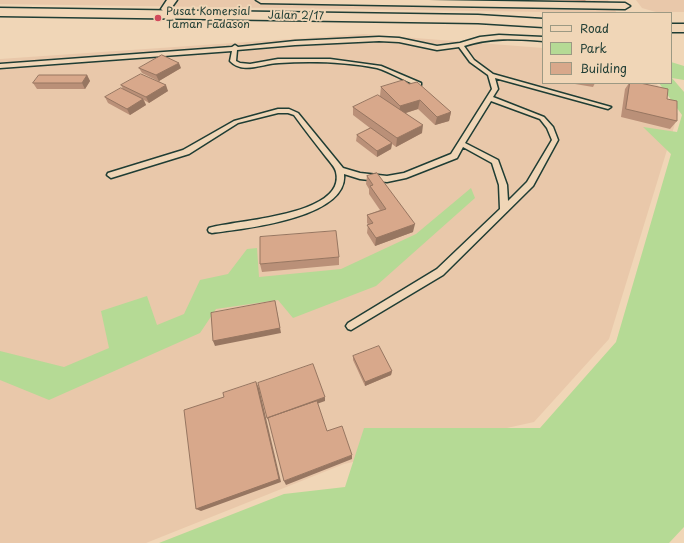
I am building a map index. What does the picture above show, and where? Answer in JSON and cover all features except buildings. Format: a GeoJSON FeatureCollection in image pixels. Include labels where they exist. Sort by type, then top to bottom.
{"type":"FeatureCollection","features":[{"type":"Feature","properties":{"kind":"street"},"geometry":{"type":"LineString","coordinates":[[261,0],[598,3],[625,6]]}},
{"type":"Feature","properties":{"kind":"street","name":"Jalan 2/17"},"geometry":{"type":"LineString","coordinates":[[0,8],[169,5],[542,16]]}},
{"type":"Feature","properties":{"kind":"street","name":"Jalan 2/17"},"geometry":{"type":"LineString","coordinates":[[0,12],[478,19],[542,22]]}},
{"type":"Feature","properties":{"kind":"street"},"geometry":{"type":"LineString","coordinates":[[672,20],[684,20]]}},
{"type":"Feature","properties":{"kind":"street"},"geometry":{"type":"LineString","coordinates":[[672,28],[684,28]]}},
{"type":"Feature","properties":{"kind":"lane"},"geometry":{"type":"LineString","coordinates":[[0,66],[169,54],[235,47],[379,38],[399,40],[437,48],[461,45],[480,39],[499,37],[542,39]]}},
{"type":"Feature","properties":{"kind":"lane"},"geometry":{"type":"LineString","coordinates":[[340,170],[360,176],[381,178],[406,175],[454,156],[495,89],[493,76],[486,68],[471,60],[461,45]]}},
{"type":"Feature","properties":{"kind":"lane"},"geometry":{"type":"LineString","coordinates":[[235,47],[233,61],[238,65],[250,66],[278,61],[330,61],[379,67],[419,84]]}},
{"type":"Feature","properties":{"kind":"lane"},"geometry":{"type":"LineString","coordinates":[[493,76],[608,107]]}},
{"type":"Feature","properties":{"kind":"lane"},"geometry":{"type":"LineString","coordinates":[[351,326],[440,272],[530,184],[555,140],[550,127],[542,118],[489,98]]}},
{"type":"Feature","properties":{"kind":"lane"},"geometry":{"type":"LineString","coordinates":[[111,175],[186,152],[236,122],[278,111],[289,110],[296,114],[340,170],[341,183],[332,196],[311,208],[274,221],[212,230]]}},
{"type":"Feature","properties":{"kind":"lane"},"geometry":{"type":"LineString","coordinates":[[462,144],[495,162],[503,185],[504,209]]}},
{"type":"Feature","properties":{"kind":"shaded area","name":"Pusat Komersial Taman Fadason"},"geometry":{"type":"Polygon","coordinates":[[[0,0],[608,0],[616,12],[548,12],[0,4],[0,0]]]}},
{"type":"Feature","properties":{"kind":"shaded area"},"geometry":{"type":"Polygon","coordinates":[[[636,0],[684,0],[684,12],[656,12],[642,8],[636,0]]]}},
{"type":"Feature","properties":{"kind":"shaded area"},"geometry":{"type":"Polygon","coordinates":[[[364,34],[542,48],[542,84],[657,84],[678,114],[609,339],[534,422],[344,464],[146,543],[0,543],[0,59],[364,34]]]}},
{"type":"Feature","properties":{"kind":"green space"},"geometry":{"type":"Polygon","coordinates":[[[672,62],[684,66],[684,80],[672,78],[672,62]]]}},
{"type":"Feature","properties":{"kind":"green space"},"geometry":{"type":"Polygon","coordinates":[[[672,78],[684,92],[684,527],[669,543],[159,543],[284,494],[345,487],[364,428],[540,428],[616,342],[671,154],[643,127],[677,132],[682,115],[660,84],[672,84],[672,78]]]}},
{"type":"Feature","properties":{"kind":"green space"},"geometry":{"type":"Polygon","coordinates":[[[471,188],[475,198],[376,286],[293,318],[278,300],[216,309],[200,333],[49,400],[0,380],[0,351],[64,367],[109,348],[101,311],[147,296],[157,325],[184,314],[200,280],[228,274],[247,249],[257,248],[259,277],[341,269],[416,234],[471,188]]]}},
{"type":"Feature","properties":{"kind":"place","name":"Pusat Komersial Taman Fadason"},"geometry":{"type":"Point","coordinates":[158,18]}}]}
